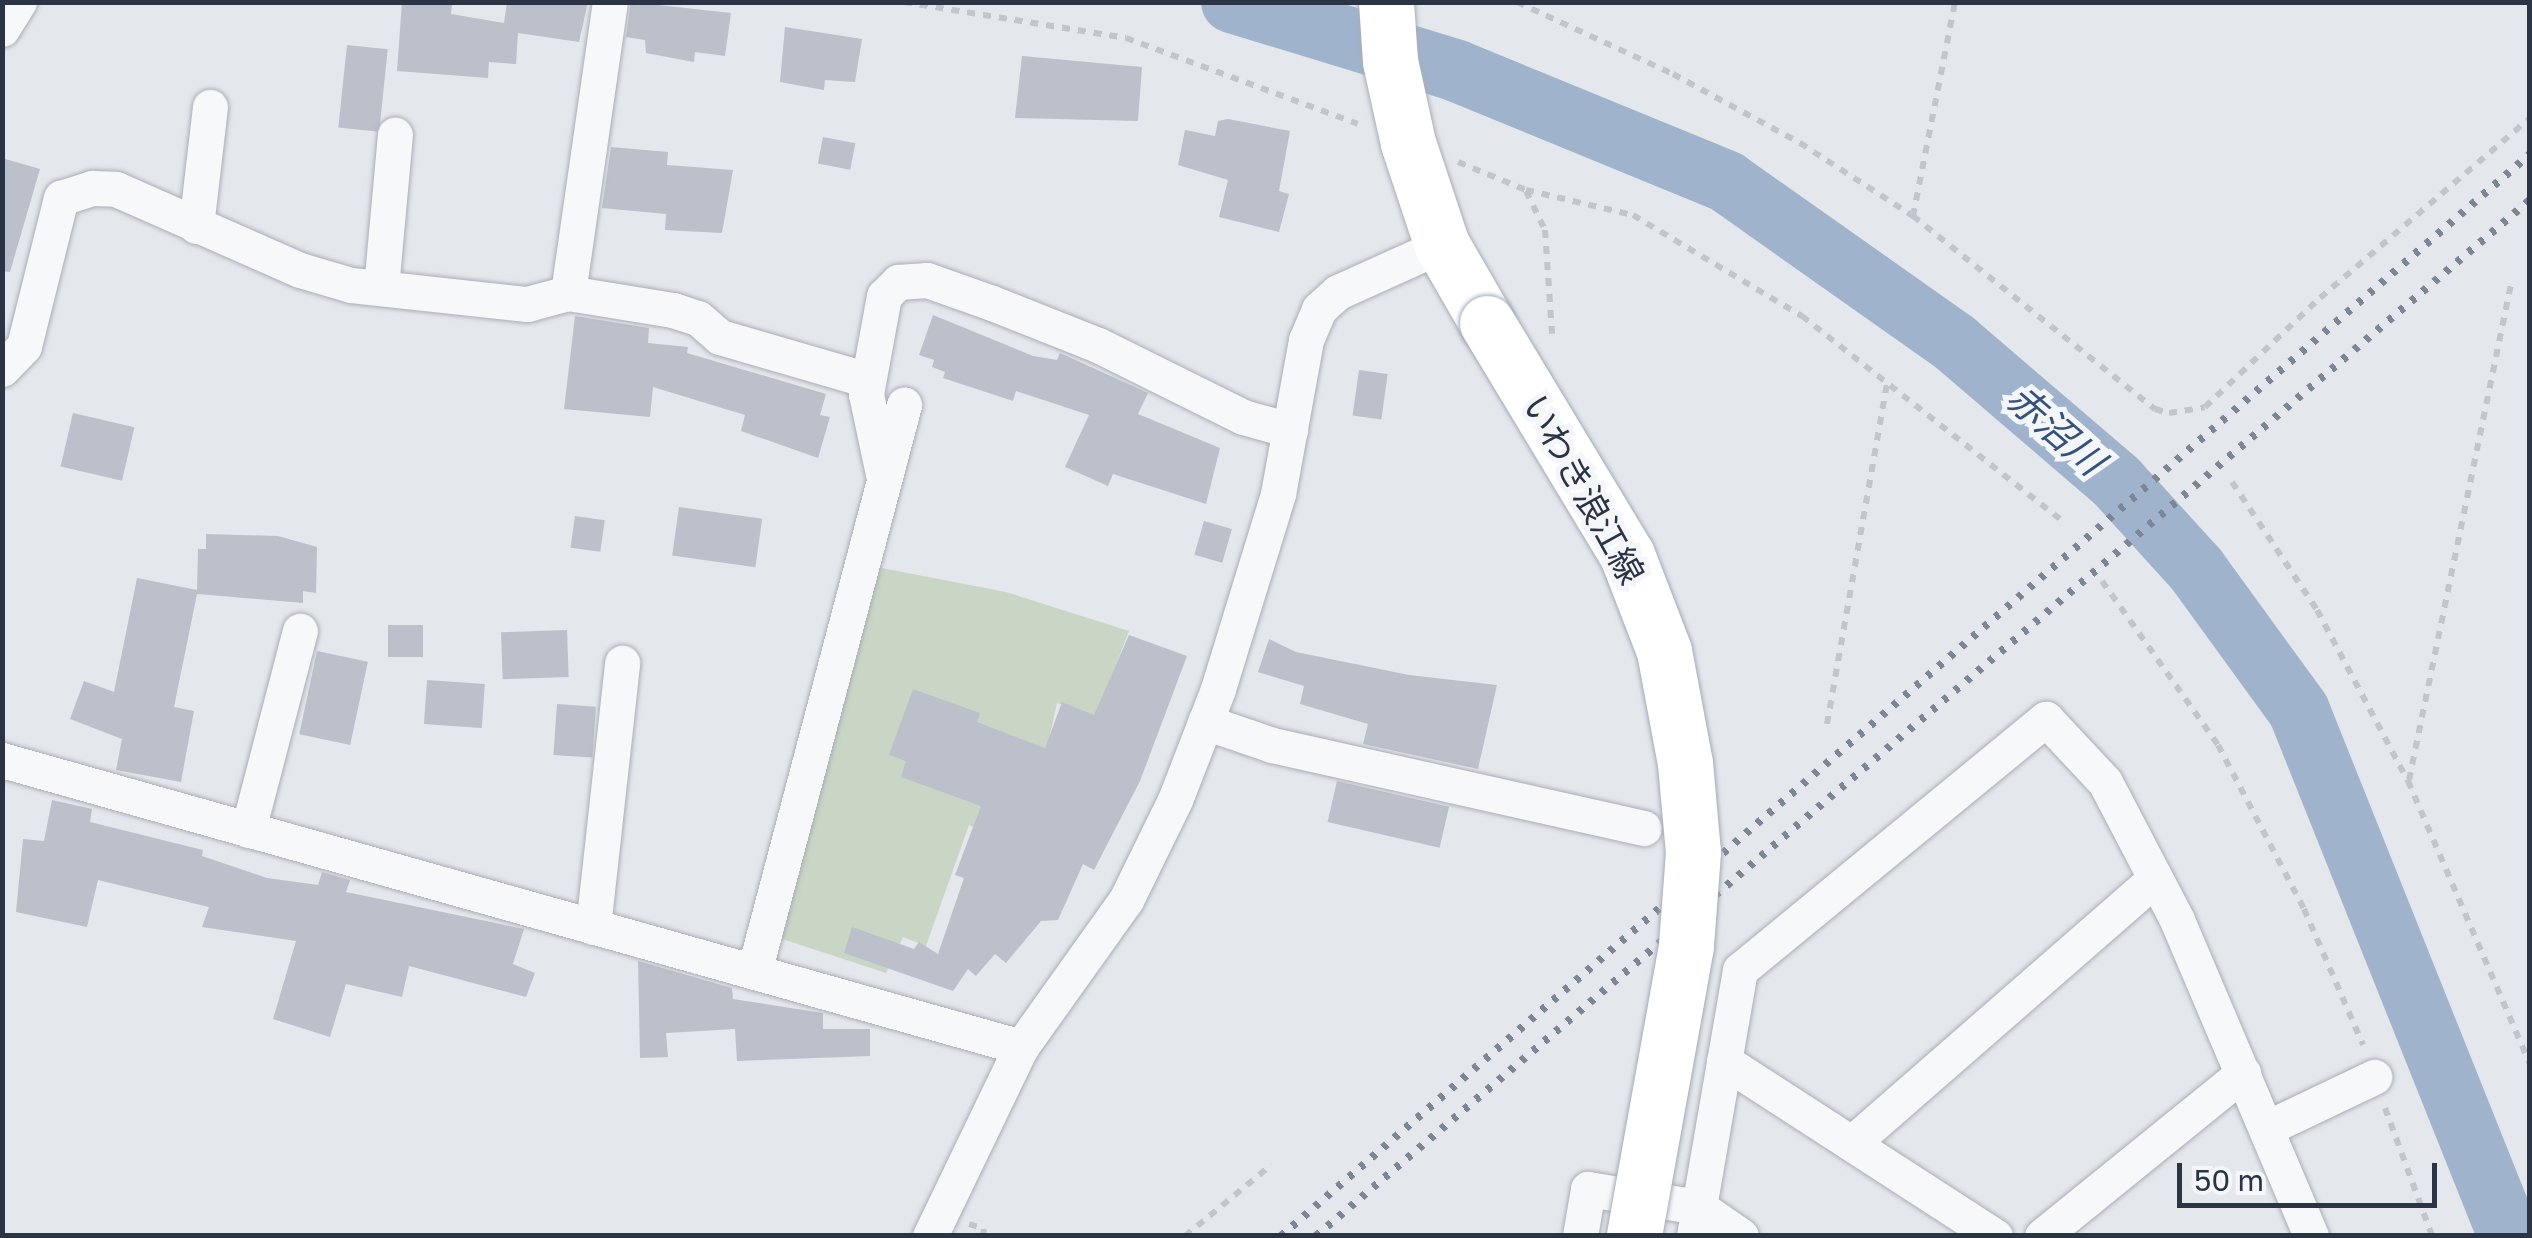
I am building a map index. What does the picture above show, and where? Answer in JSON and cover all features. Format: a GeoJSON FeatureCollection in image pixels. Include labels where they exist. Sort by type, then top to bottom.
{"type":"FeatureCollection","features":[{"type":"Feature","properties":{"kind":"main road","name":"いわき浪江線"},"geometry":{"type":"LineString","coordinates":[[1386,2],[1406,137],[1442,245],[1627,555],[1664,652],[1685,763],[1693,852],[1686,946],[1634,1236]]}},
{"type":"Feature","properties":{"kind":"street"},"geometry":{"type":"LineString","coordinates":[[2,29],[19,2]]}},
{"type":"Feature","properties":{"kind":"street"},"geometry":{"type":"LineString","coordinates":[[568,293],[610,2]]}},
{"type":"Feature","properties":{"kind":"street"},"geometry":{"type":"LineString","coordinates":[[196,226],[210,107]]}},
{"type":"Feature","properties":{"kind":"street"},"geometry":{"type":"LineString","coordinates":[[380,288],[396,135]]}},
{"type":"Feature","properties":{"kind":"street"},"geometry":{"type":"LineString","coordinates":[[2,368],[24,346],[61,198],[74,189],[116,189],[300,270],[380,288],[527,304],[568,293],[673,310],[698,318],[720,338],[868,380]]}},
{"type":"Feature","properties":{"kind":"street"},"geometry":{"type":"LineString","coordinates":[[930,1236],[1021,1047],[1126,900],[1205,722],[1278,494],[1319,309],[1338,292],[1442,245]]}},
{"type":"Feature","properties":{"kind":"street"},"geometry":{"type":"LineString","coordinates":[[884,474],[868,380],[888,287],[927,280],[1098,345],[1243,417],[1290,430]]}},
{"type":"Feature","properties":{"kind":"street"},"geometry":{"type":"LineString","coordinates":[[754,972],[904,404]]}},
{"type":"Feature","properties":{"kind":"street"},"geometry":{"type":"LineString","coordinates":[[248,830],[300,630]]}},
{"type":"Feature","properties":{"kind":"street"},"geometry":{"type":"LineString","coordinates":[[593,927],[622,663]]}},
{"type":"Feature","properties":{"kind":"street"},"geometry":{"type":"LineString","coordinates":[[1697,1221],[1740,970],[2046,719],[2105,782],[2155,879],[2244,1073],[2311,1236]]}},
{"type":"Feature","properties":{"kind":"street"},"geometry":{"type":"LineString","coordinates":[[1205,722],[1272,745],[1644,828]]}},
{"type":"Feature","properties":{"kind":"street"},"geometry":{"type":"LineString","coordinates":[[2,760],[1021,1047]]}},
{"type":"Feature","properties":{"kind":"street"},"geometry":{"type":"LineString","coordinates":[[1852,1143],[2155,879]]}},
{"type":"Feature","properties":{"kind":"street"},"geometry":{"type":"LineString","coordinates":[[1724,1060],[1995,1236]]}},
{"type":"Feature","properties":{"kind":"street"},"geometry":{"type":"LineString","coordinates":[[2042,1236],[2244,1073]]}},
{"type":"Feature","properties":{"kind":"street"},"geometry":{"type":"LineString","coordinates":[[2267,1128],[2374,1078]]}},
{"type":"Feature","properties":{"kind":"street"},"geometry":{"type":"LineString","coordinates":[[1580,1236],[1588,1189],[1741,1236]]}},
{"type":"Feature","properties":{"kind":"path"},"geometry":{"type":"LineString","coordinates":[[904,2],[1126,38],[1406,137],[1526,190],[1633,214],[1802,316],[1888,378],[2064,522]]}},
{"type":"Feature","properties":{"kind":"path"},"geometry":{"type":"LineString","coordinates":[[1517,2],[1705,91],[1913,216],[2155,409],[2188,414],[2205,408],[2320,298],[2530,118]]}},
{"type":"Feature","properties":{"kind":"path"},"geometry":{"type":"LineString","coordinates":[[1913,216],[1955,2]]}},
{"type":"Feature","properties":{"kind":"path"},"geometry":{"type":"LineString","coordinates":[[1526,190],[1539,206],[1545,230],[1552,334]]}},
{"type":"Feature","properties":{"kind":"path"},"geometry":{"type":"LineString","coordinates":[[2408,781],[2512,279]]}},
{"type":"Feature","properties":{"kind":"path"},"geometry":{"type":"LineString","coordinates":[[1827,724],[1888,378]]}},
{"type":"Feature","properties":{"kind":"path"},"geometry":{"type":"LineString","coordinates":[[2232,482],[2317,610],[2408,781],[2530,1064]]}},
{"type":"Feature","properties":{"kind":"path"},"geometry":{"type":"LineString","coordinates":[[2102,581],[2218,745],[2350,1007],[2432,1236]]}},
{"type":"Feature","properties":{"kind":"path"},"geometry":{"type":"LineString","coordinates":[[1185,1236],[1271,1165]]}},
{"type":"Feature","properties":{"kind":"green space"},"geometry":{"type":"Polygon","coordinates":[[[871,566],[1006,592],[1129,631],[1096,716],[1057,703],[1046,752],[1001,840],[969,825],[926,946],[903,937],[886,973],[770,935],[871,566]]]}},
{"type":"Feature","properties":{"kind":"building"},"geometry":{"type":"Polygon","coordinates":[[[402,2],[452,5],[451,14],[504,23],[507,2],[588,2],[579,42],[518,33],[516,64],[489,62],[488,78],[397,71],[402,2]]]}},
{"type":"Feature","properties":{"kind":"building"},"geometry":{"type":"Polygon","coordinates":[[[631,2],[731,13],[725,56],[695,52],[694,62],[646,53],[645,40],[626,37],[631,2]]]}},
{"type":"Feature","properties":{"kind":"building"},"geometry":{"type":"Polygon","coordinates":[[[785,27],[862,39],[855,82],[825,80],[824,90],[780,82],[785,27]]]}},
{"type":"Feature","properties":{"kind":"building"},"geometry":{"type":"Polygon","coordinates":[[[347,45],[388,49],[379,132],[338,128],[347,45]]]}},
{"type":"Feature","properties":{"kind":"building"},"geometry":{"type":"Polygon","coordinates":[[[1022,56],[1142,67],[1138,121],[1015,118],[1022,56]]]}},
{"type":"Feature","properties":{"kind":"building"},"geometry":{"type":"Polygon","coordinates":[[[1228,119],[1290,131],[1279,191],[1289,194],[1279,232],[1219,217],[1228,180],[1178,165],[1185,130],[1215,136],[1218,121],[1228,119]]]}},
{"type":"Feature","properties":{"kind":"building"},"geometry":{"type":"Polygon","coordinates":[[[823,137],[855,143],[850,170],[818,164],[823,137]]]}},
{"type":"Feature","properties":{"kind":"building"},"geometry":{"type":"Polygon","coordinates":[[[611,147],[668,152],[667,165],[733,170],[722,233],[665,230],[666,214],[602,208],[611,147]]]}},
{"type":"Feature","properties":{"kind":"building"},"geometry":{"type":"Polygon","coordinates":[[[2,158],[40,169],[10,272],[2,271],[2,158]]]}},
{"type":"Feature","properties":{"kind":"building"},"geometry":{"type":"Polygon","coordinates":[[[933,315],[1033,356],[1057,360],[1060,353],[1148,393],[1138,414],[1220,448],[1206,504],[1113,474],[1108,486],[1065,467],[1089,415],[1016,391],[1013,401],[943,378],[945,372],[932,367],[934,360],[919,355],[933,315]]]}},
{"type":"Feature","properties":{"kind":"building"},"geometry":{"type":"Polygon","coordinates":[[[575,316],[649,328],[648,343],[688,347],[687,353],[826,394],[820,415],[830,417],[818,458],[741,431],[745,415],[653,387],[650,417],[564,409],[575,316]]]}},
{"type":"Feature","properties":{"kind":"building"},"geometry":{"type":"Polygon","coordinates":[[[1359,370],[1388,374],[1381,420],[1353,416],[1359,370]]]}},
{"type":"Feature","properties":{"kind":"building"},"geometry":{"type":"Polygon","coordinates":[[[73,413],[134,427],[122,481],[61,467],[73,413]]]}},
{"type":"Feature","properties":{"kind":"building"},"geometry":{"type":"Polygon","coordinates":[[[679,507],[762,519],[755,567],[672,556],[679,507]]]}},
{"type":"Feature","properties":{"kind":"building"},"geometry":{"type":"Polygon","coordinates":[[[575,516],[605,520],[600,552],[571,548],[575,516]]]}},
{"type":"Feature","properties":{"kind":"building"},"geometry":{"type":"Polygon","coordinates":[[[1204,521],[1232,529],[1222,563],[1194,555],[1204,521]]]}},
{"type":"Feature","properties":{"kind":"building"},"geometry":{"type":"Polygon","coordinates":[[[206,534],[278,536],[317,547],[316,593],[303,591],[303,603],[197,594],[174,707],[194,711],[181,782],[116,770],[122,739],[70,719],[84,681],[114,692],[137,578],[197,590],[198,549],[206,549],[206,534]]]}},
{"type":"Feature","properties":{"kind":"building"},"geometry":{"type":"Polygon","coordinates":[[[388,625],[423,625],[423,657],[388,657],[388,625]]]}},
{"type":"Feature","properties":{"kind":"building"},"geometry":{"type":"Polygon","coordinates":[[[567,630],[569,677],[503,679],[501,632],[567,630]]]}},
{"type":"Feature","properties":{"kind":"building"},"geometry":{"type":"Polygon","coordinates":[[[1129,635],[1187,656],[1140,781],[1094,870],[1083,864],[1058,920],[1041,921],[1006,963],[995,954],[976,976],[968,969],[953,991],[844,953],[852,927],[914,949],[919,942],[938,954],[964,878],[955,875],[981,806],[901,777],[906,761],[889,755],[913,689],[980,713],[977,722],[1045,748],[1062,702],[1094,715],[1129,635]]]}},
{"type":"Feature","properties":{"kind":"building"},"geometry":{"type":"Polygon","coordinates":[[[1269,639],[1296,652],[1409,675],[1497,685],[1478,769],[1363,744],[1368,724],[1300,704],[1304,686],[1258,672],[1269,639]]]}},
{"type":"Feature","properties":{"kind":"building"},"geometry":{"type":"Polygon","coordinates":[[[317,651],[368,662],[350,745],[299,734],[317,651]]]}},
{"type":"Feature","properties":{"kind":"building"},"geometry":{"type":"Polygon","coordinates":[[[427,680],[485,684],[482,728],[424,724],[427,680]]]}},
{"type":"Feature","properties":{"kind":"building"},"geometry":{"type":"Polygon","coordinates":[[[557,704],[596,707],[592,758],[553,755],[557,704]]]}},
{"type":"Feature","properties":{"kind":"building"},"geometry":{"type":"Polygon","coordinates":[[[1337,781],[1449,807],[1440,848],[1328,822],[1337,781]]]}},
{"type":"Feature","properties":{"kind":"building"},"geometry":{"type":"Polygon","coordinates":[[[52,800],[92,809],[90,822],[203,850],[202,856],[267,878],[318,885],[322,872],[350,880],[346,892],[524,929],[513,964],[535,973],[526,997],[409,966],[402,997],[346,984],[330,1037],[273,1019],[296,941],[202,927],[209,907],[98,880],[87,927],[16,912],[23,839],[44,841],[52,800]]]}},
{"type":"Feature","properties":{"kind":"building"},"geometry":{"type":"Polygon","coordinates":[[[638,961],[732,988],[733,999],[823,1013],[823,1029],[870,1029],[870,1056],[737,1061],[735,1029],[666,1033],[668,1057],[640,1058],[638,961]]]}},
{"type":"Feature","properties":{"kind":"waterway","name":"赤沼川"},"geometry":{"type":"LineString","coordinates":[[1232,2],[1457,71],[1727,182],[1955,343],[2117,482],[2196,569],[2299,711],[2509,1236]]}},
{"type":"Feature","properties":{"kind":"railway"},"geometry":{"type":"LineString","coordinates":[[1281,1236],[2530,154]]}},
{"type":"Feature","properties":{"kind":"railway"},"geometry":{"type":"LineString","coordinates":[[1316,1236],[2530,200]]}}]}
